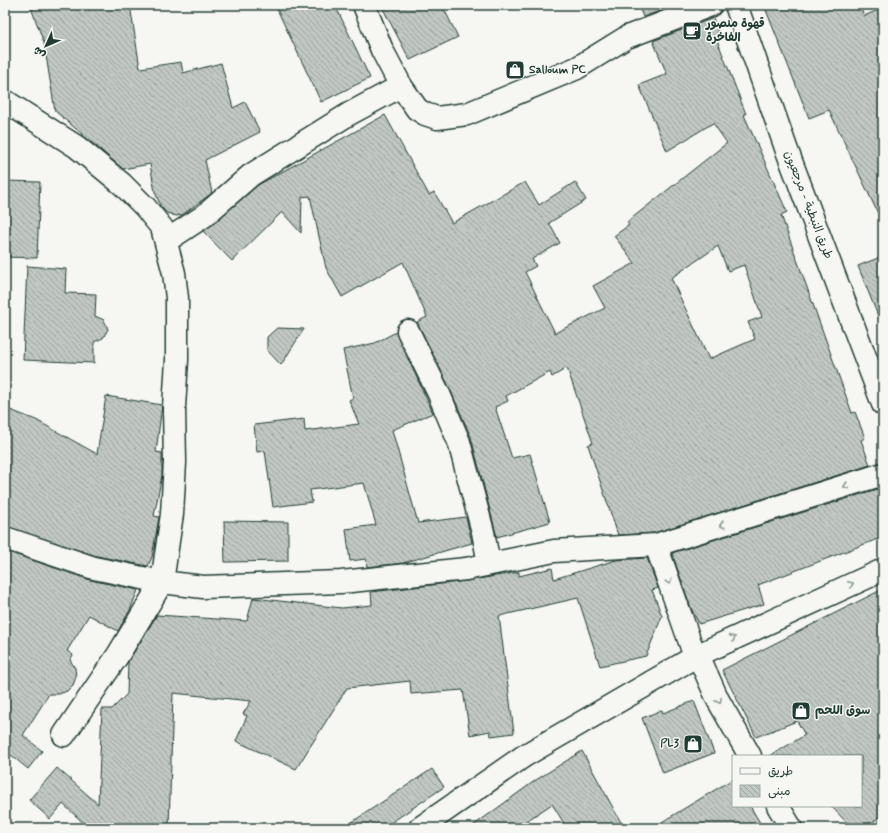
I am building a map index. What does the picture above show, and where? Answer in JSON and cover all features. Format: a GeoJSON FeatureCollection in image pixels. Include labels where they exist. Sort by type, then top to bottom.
{"type":"FeatureCollection","features":[{"type":"Feature","properties":{"kind":"street"},"geometry":{"type":"LineString","coordinates":[[364,5],[382,50],[401,86],[417,109],[425,114],[437,118],[467,114],[577,68],[627,37],[711,5]]}},
{"type":"Feature","properties":{"kind":"street","name":"طريق النبطية - مرجعيون"},"geometry":{"type":"LineString","coordinates":[[736,5],[786,148],[883,404]]}},
{"type":"Feature","properties":{"kind":"street"},"geometry":{"type":"LineString","coordinates":[[166,241],[204,216],[251,175],[350,114],[401,86]]}},
{"type":"Feature","properties":{"kind":"street"},"geometry":{"type":"LineString","coordinates":[[5,101],[77,147],[122,184],[145,207],[162,228],[174,273],[178,326],[172,514],[162,582],[118,655],[64,735]]}},
{"type":"Feature","properties":{"kind":"street"},"geometry":{"type":"LineString","coordinates":[[408,330],[439,394],[459,442],[483,532],[489,564]]}},
{"type":"Feature","properties":{"kind":"street"},"geometry":{"type":"LineString","coordinates":[[5,538],[94,568],[162,582],[203,587],[340,582],[466,569],[554,551],[656,545],[883,474]]}},
{"type":"Feature","properties":{"kind":"street"},"geometry":{"type":"LineString","coordinates":[[656,545],[693,651],[698,655],[718,700],[749,755]]}},
{"type":"Feature","properties":{"kind":"street"},"geometry":{"type":"LineString","coordinates":[[420,828],[524,756],[698,655],[883,570]]}},
{"type":"Feature","properties":{"kind":"street"},"geometry":{"type":"LineString","coordinates":[[779,807],[791,828]]}},
{"type":"Feature","properties":{"kind":"building"},"geometry":{"type":"Polygon","coordinates":[[[30,5],[130,5],[140,68],[181,62],[183,73],[221,63],[233,108],[245,102],[260,132],[205,160],[212,193],[182,215],[176,216],[167,213],[161,207],[155,192],[150,164],[123,169],[55,111],[44,43],[30,5]]]}},
{"type":"Feature","properties":{"kind":"building"},"geometry":{"type":"Polygon","coordinates":[[[275,5],[335,5],[370,78],[321,102],[275,5]]]}},
{"type":"Feature","properties":{"kind":"building"},"geometry":{"type":"Polygon","coordinates":[[[381,5],[442,5],[458,37],[410,60],[381,5]]]}},
{"type":"Feature","properties":{"kind":"building"},"geometry":{"type":"Polygon","coordinates":[[[638,5],[676,5],[643,17],[638,5]]]}},
{"type":"Feature","properties":{"kind":"building"},"geometry":{"type":"Polygon","coordinates":[[[764,5],[859,5],[864,16],[883,8],[883,224],[829,110],[809,118],[764,5]]]}},
{"type":"Feature","properties":{"kind":"building"},"geometry":{"type":"Polygon","coordinates":[[[713,18],[721,39],[717,40],[746,114],[744,115],[787,212],[781,215],[852,413],[855,412],[865,438],[861,440],[870,465],[654,533],[618,535],[588,445],[593,443],[567,368],[552,377],[550,372],[506,396],[508,401],[495,407],[512,458],[530,454],[550,522],[497,537],[471,437],[450,389],[417,322],[427,317],[403,262],[342,297],[326,268],[310,196],[302,197],[301,233],[282,212],[232,261],[203,231],[258,185],[385,115],[429,195],[434,192],[452,223],[525,182],[539,205],[575,182],[586,200],[549,223],[560,243],[532,259],[536,266],[525,272],[555,333],[605,308],[593,286],[635,263],[614,236],[629,225],[627,222],[727,143],[713,123],[667,151],[639,85],[667,74],[653,41],[713,18]],[[718,246],[671,278],[709,359],[755,339],[748,322],[762,317],[744,265],[728,271],[718,246]]]}},
{"type":"Feature","properties":{"kind":"building"},"geometry":{"type":"Polygon","coordinates":[[[5,181],[40,182],[37,258],[5,257],[5,181]]]}},
{"type":"Feature","properties":{"kind":"building"},"geometry":{"type":"Polygon","coordinates":[[[883,256],[883,326],[882,326],[858,266],[883,256]]]}},
{"type":"Feature","properties":{"kind":"building"},"geometry":{"type":"Polygon","coordinates":[[[27,266],[66,269],[65,293],[96,294],[95,316],[104,320],[108,329],[103,338],[94,342],[94,363],[23,360],[27,266]]]}},
{"type":"Feature","properties":{"kind":"building"},"geometry":{"type":"Polygon","coordinates":[[[277,328],[304,329],[281,365],[267,350],[267,337],[277,328]]]}},
{"type":"Feature","properties":{"kind":"building"},"geometry":{"type":"Polygon","coordinates":[[[396,332],[433,413],[392,430],[418,523],[466,517],[472,543],[403,563],[367,567],[366,559],[350,561],[346,529],[376,525],[364,483],[310,490],[312,502],[273,507],[265,451],[257,452],[254,425],[304,419],[305,431],[359,424],[349,400],[353,398],[343,350],[375,343],[396,332]]]}},
{"type":"Feature","properties":{"kind":"building"},"geometry":{"type":"Polygon","coordinates":[[[106,396],[162,405],[156,452],[162,453],[162,475],[154,516],[159,517],[152,557],[148,566],[97,556],[5,526],[5,408],[36,420],[97,454],[106,396]]]}},
{"type":"Feature","properties":{"kind":"building"},"geometry":{"type":"Polygon","coordinates":[[[878,489],[883,502],[883,537],[758,585],[764,604],[699,624],[691,608],[672,553],[878,489]]]}},
{"type":"Feature","properties":{"kind":"building"},"geometry":{"type":"Polygon","coordinates":[[[224,521],[288,522],[288,561],[225,562],[224,521]]]}},
{"type":"Feature","properties":{"kind":"building"},"geometry":{"type":"Polygon","coordinates":[[[5,551],[90,580],[138,590],[130,610],[118,631],[89,615],[67,651],[73,655],[70,660],[75,668],[76,677],[73,685],[67,691],[59,694],[49,694],[23,735],[42,751],[28,769],[11,755],[5,766],[5,551]]]}},
{"type":"Feature","properties":{"kind":"building"},"geometry":{"type":"Polygon","coordinates":[[[647,558],[658,588],[652,590],[662,616],[646,656],[600,666],[578,598],[499,616],[514,733],[491,736],[490,731],[470,735],[463,690],[411,694],[410,681],[347,688],[296,769],[236,741],[247,716],[243,714],[251,701],[173,693],[169,828],[89,828],[63,804],[50,819],[29,800],[57,768],[98,804],[102,709],[112,709],[127,694],[128,662],[157,615],[247,621],[253,598],[342,608],[372,605],[371,592],[467,581],[519,572],[519,576],[552,568],[554,579],[616,560],[647,558]]]}},
{"type":"Feature","properties":{"kind":"building"},"geometry":{"type":"Polygon","coordinates":[[[883,589],[883,813],[867,828],[852,828],[832,807],[862,807],[862,755],[772,755],[805,735],[797,721],[756,737],[722,670],[883,589]]]}},
{"type":"Feature","properties":{"kind":"building"},"geometry":{"type":"Polygon","coordinates":[[[694,701],[714,753],[663,773],[642,718],[662,710],[663,713],[694,701]]]}},
{"type":"Feature","properties":{"kind":"building"},"geometry":{"type":"Polygon","coordinates":[[[582,751],[624,828],[567,828],[552,804],[516,828],[470,828],[536,780],[582,751]]]}},
{"type":"Feature","properties":{"kind":"building"},"geometry":{"type":"Polygon","coordinates":[[[432,769],[444,787],[383,828],[343,828],[432,769]]]}},
{"type":"Feature","properties":{"kind":"building"},"geometry":{"type":"Polygon","coordinates":[[[732,780],[732,807],[751,807],[763,828],[652,828],[732,780]]]}},
{"type":"Feature","properties":{"kind":"place","name":"قهوة منصور الفاخرة"},"geometry":{"type":"Point","coordinates":[692,31]}},
{"type":"Feature","properties":{"kind":"place","name":"Salloum PC"},"geometry":{"type":"Point","coordinates":[515,70]}},
{"type":"Feature","properties":{"kind":"place","name":"سوق اللحم"},"geometry":{"type":"Point","coordinates":[801,711]}},
{"type":"Feature","properties":{"kind":"place","name":"PL3"},"geometry":{"type":"Point","coordinates":[693,744]}}]}
